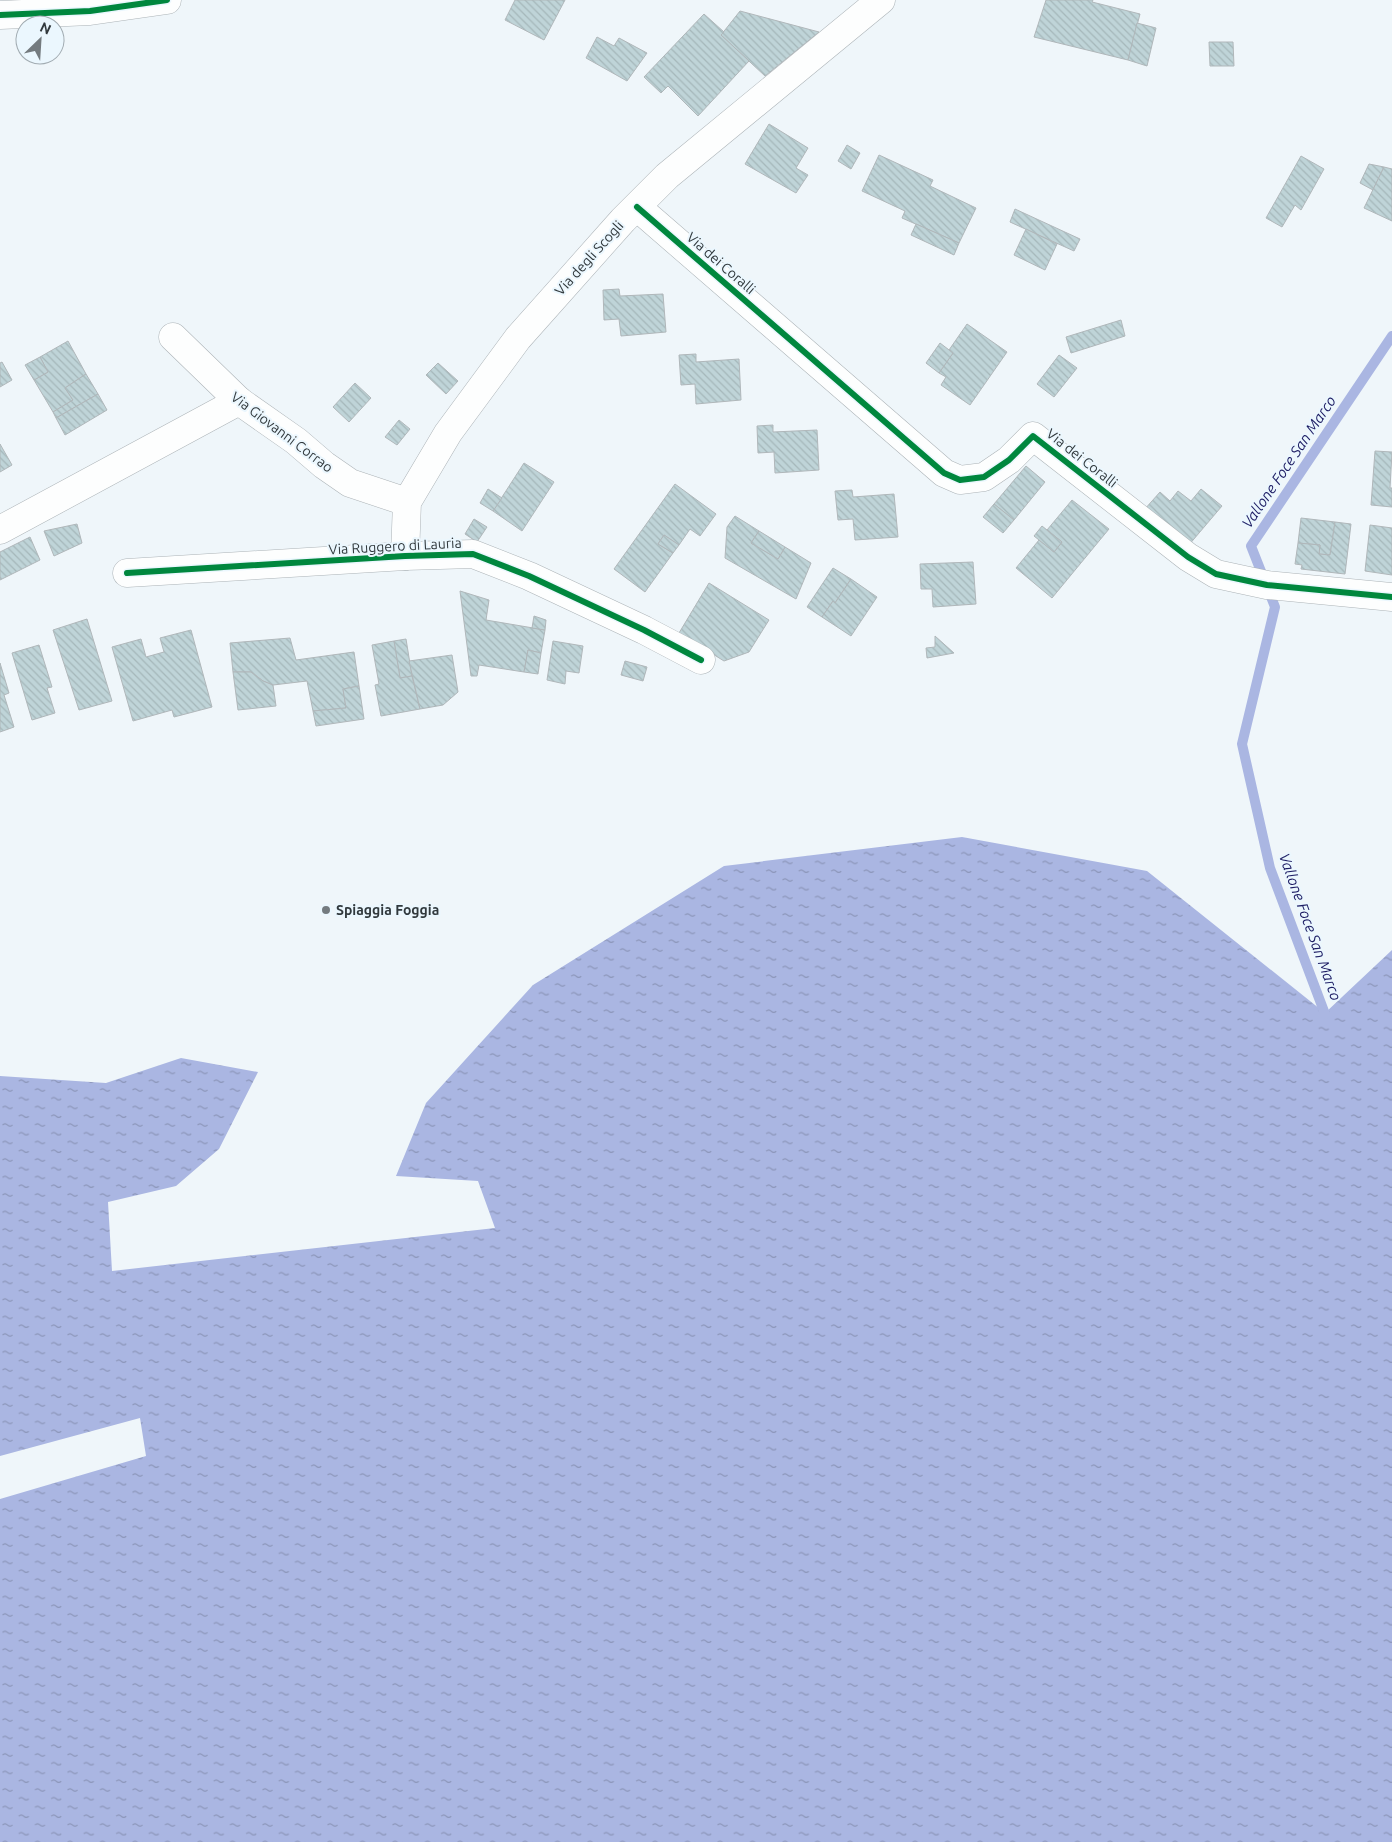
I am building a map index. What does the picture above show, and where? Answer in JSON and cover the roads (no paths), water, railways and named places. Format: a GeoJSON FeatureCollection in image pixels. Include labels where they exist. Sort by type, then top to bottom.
{"type":"FeatureCollection","features":[{"type":"Feature","properties":{"kind":"street"},"geometry":{"type":"LineString","coordinates":[[0,15],[90,11],[167,0]]}},
{"type":"Feature","properties":{"kind":"street","name":"Via degli Scogli"},"geometry":{"type":"LineString","coordinates":[[404,556],[407,502],[448,432],[518,338],[637,207],[674,170],[881,0]]}},
{"type":"Feature","properties":{"kind":"street","name":"Via dei Coralli"},"geometry":{"type":"LineString","coordinates":[[637,207],[944,473],[960,480],[984,476],[1009,460],[1033,436],[1188,557],[1216,574],[1267,585],[1392,597]]}},
{"type":"Feature","properties":{"kind":"street","name":"Via Giovanni Corrao"},"geometry":{"type":"LineString","coordinates":[[173,337],[239,401],[296,441],[350,483],[407,502]]}},
{"type":"Feature","properties":{"kind":"street"},"geometry":{"type":"LineString","coordinates":[[0,530],[239,401]]}},
{"type":"Feature","properties":{"kind":"street","name":"Via Ruggero di Lauria"},"geometry":{"type":"LineString","coordinates":[[127,573],[404,556],[473,554],[529,576],[644,630],[701,660]]}},
{"type":"Feature","properties":{"kind":"water"},"geometry":{"type":"Polygon","coordinates":[[[962,837],[1147,871],[1325,1013],[1392,950],[1392,1842],[0,1842],[0,1499],[146,1456],[140,1418],[0,1456],[0,1076],[106,1083],[181,1058],[258,1072],[219,1149],[176,1186],[108,1202],[112,1271],[495,1228],[478,1181],[396,1176],[426,1103],[533,985],[724,866],[962,837]]]}},
{"type":"Feature","properties":{"kind":"waterway","name":"Vallone Foce San Marco"},"geometry":{"type":"LineString","coordinates":[[1325,1014],[1270,868],[1242,744],[1275,607],[1251,546],[1392,336]]}},
{"type":"Feature","properties":{"kind":"place","name":"Spiaggia Foggia"},"geometry":{"type":"Point","coordinates":[326,910]}}]}
